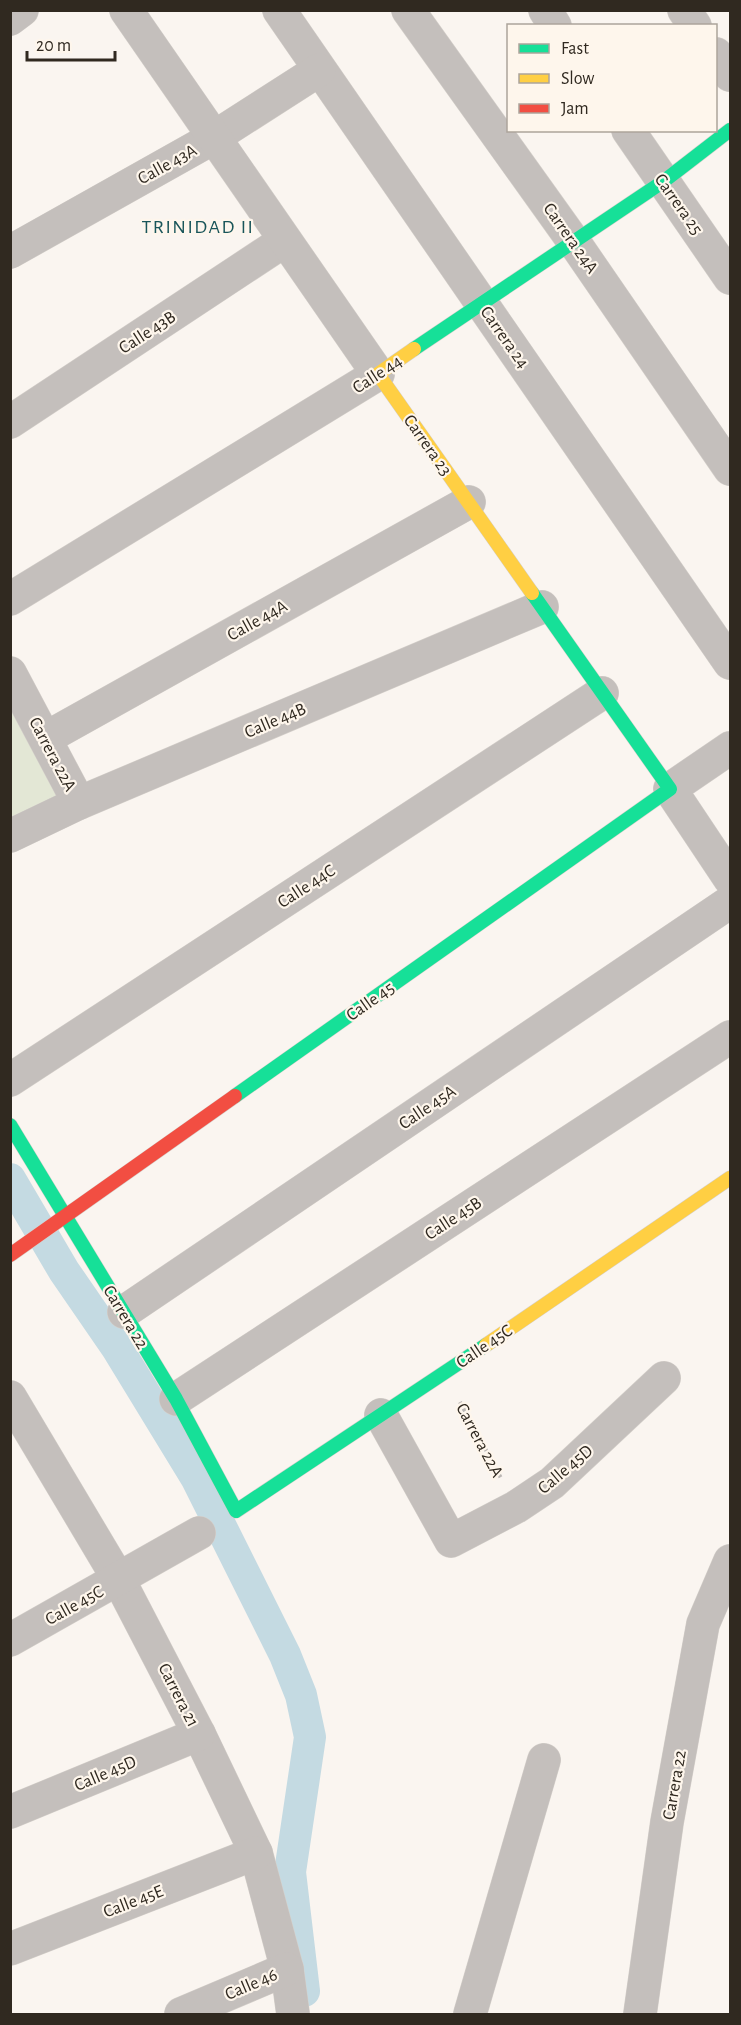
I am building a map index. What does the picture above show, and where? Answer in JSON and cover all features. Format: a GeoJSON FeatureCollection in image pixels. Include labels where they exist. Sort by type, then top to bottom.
{"type":"FeatureCollection","features":[{"type":"Feature","properties":{"kind":"street"},"geometry":{"type":"LineString","coordinates":[[10,19],[22,10]]}},
{"type":"Feature","properties":{"kind":"street","name":"Carrera 23"},"geometry":{"type":"LineString","coordinates":[[126,10],[284,242],[670,789],[730,879]]}},
{"type":"Feature","properties":{"kind":"street","name":"Carrera 24"},"geometry":{"type":"LineString","coordinates":[[279,10],[730,663]]}},
{"type":"Feature","properties":{"kind":"street","name":"Carrera 24A"},"geometry":{"type":"LineString","coordinates":[[408,10],[574,242],[730,469]]}},
{"type":"Feature","properties":{"kind":"street"},"geometry":{"type":"LineString","coordinates":[[545,10],[554,24]]}},
{"type":"Feature","properties":{"kind":"street"},"geometry":{"type":"LineString","coordinates":[[684,10],[694,24]]}},
{"type":"Feature","properties":{"kind":"street"},"geometry":{"type":"LineString","coordinates":[[717,56],[730,75]]}},
{"type":"Feature","properties":{"kind":"street","name":"Calle 43A"},"geometry":{"type":"LineString","coordinates":[[10,252],[213,138],[319,70]]}},
{"type":"Feature","properties":{"kind":"street","name":"Calle 44"},"geometry":{"type":"LineString","coordinates":[[10,599],[378,374],[664,182],[730,130]]}},
{"type":"Feature","properties":{"kind":"street","name":"Carrera 25"},"geometry":{"type":"LineString","coordinates":[[629,132],[730,278]]}},
{"type":"Feature","properties":{"kind":"street","name":"Calle 43B"},"geometry":{"type":"LineString","coordinates":[[10,422],[284,242]]}},
{"type":"Feature","properties":{"kind":"street","name":"Calle 44A"},"geometry":{"type":"LineString","coordinates":[[45,738],[469,502]]}},
{"type":"Feature","properties":{"kind":"street","name":"Calle 44B"},"geometry":{"type":"LineString","coordinates":[[10,836],[79,803],[542,607]]}},
{"type":"Feature","properties":{"kind":"street","name":"Carrera 22A"},"geometry":{"type":"LineString","coordinates":[[10,673],[79,803]]}},
{"type":"Feature","properties":{"kind":"street","name":"Calle 44C"},"geometry":{"type":"LineString","coordinates":[[10,1080],[602,693]]}},
{"type":"Feature","properties":{"kind":"street","name":"Calle 45"},"geometry":{"type":"LineString","coordinates":[[14,1253],[730,748]]}},
{"type":"Feature","properties":{"kind":"street","name":"Calle 45A"},"geometry":{"type":"LineString","coordinates":[[124,1312],[730,902]]}},
{"type":"Feature","properties":{"kind":"street","name":"Calle 45B"},"geometry":{"type":"LineString","coordinates":[[176,1399],[730,1037]]}},
{"type":"Feature","properties":{"kind":"street","name":"Carrera 22"},"geometry":{"type":"LineString","coordinates":[[10,1125],[176,1399],[236,1511]]}},
{"type":"Feature","properties":{"kind":"street","name":"Calle 45C"},"geometry":{"type":"LineString","coordinates":[[236,1511],[445,1373],[730,1178]]}},
{"type":"Feature","properties":{"kind":"street","name":"Calle 45D"},"geometry":{"type":"LineString","coordinates":[[381,1415],[452,1541],[516,1507],[552,1483],[664,1377]]}},
{"type":"Feature","properties":{"kind":"street","name":"Carrera 21"},"geometry":{"type":"LineString","coordinates":[[15,1412],[119,1580],[199,1734],[256,1854],[287,1968],[293,2014]]}},
{"type":"Feature","properties":{"kind":"street","name":"Calle 45C"},"geometry":{"type":"LineString","coordinates":[[10,1640],[199,1533]]}},
{"type":"Feature","properties":{"kind":"street","name":"Carrera 22"},"geometry":{"type":"LineString","coordinates":[[640,2014],[667,1822],[703,1624],[730,1561]]}},
{"type":"Feature","properties":{"kind":"street","name":"Calle 45D"},"geometry":{"type":"LineString","coordinates":[[10,1812],[199,1734]]}},
{"type":"Feature","properties":{"kind":"street"},"geometry":{"type":"LineString","coordinates":[[470,2014],[544,1760]]}},
{"type":"Feature","properties":{"kind":"street","name":"Calle 45E"},"geometry":{"type":"LineString","coordinates":[[10,1949],[256,1854]]}},
{"type":"Feature","properties":{"kind":"street","name":"Calle 46"},"geometry":{"type":"LineString","coordinates":[[181,2014],[287,1968]]}},
{"type":"Feature","properties":{"kind":"path","name":"Carrera 22A"},"geometry":{"type":"LineString","coordinates":[[445,1373],[516,1507]]}},
{"type":"Feature","properties":{"kind":"green space"},"geometry":{"type":"Polygon","coordinates":[[[10,673],[79,803],[10,836],[10,673]]]}},
{"type":"Feature","properties":{"kind":"waterway"},"geometry":{"type":"LineString","coordinates":[[10,1179],[64,1271],[117,1348],[197,1479],[285,1655],[301,1695],[310,1737],[290,1872],[304,1991]]}},
{"type":"Feature","properties":{"kind":"traffic: fast"},"geometry":{"type":"LineString","coordinates":[[414,349],[664,181],[730,130]]}},
{"type":"Feature","properties":{"kind":"traffic: fast"},"geometry":{"type":"LineString","coordinates":[[235,1096],[670,789],[532,593]]}},
{"type":"Feature","properties":{"kind":"traffic: fast"},"geometry":{"type":"LineString","coordinates":[[10,1125],[176,1399],[236,1511],[486,1345]]}},
{"type":"Feature","properties":{"kind":"traffic: slow"},"geometry":{"type":"LineString","coordinates":[[414,349],[378,374],[532,593]]}},
{"type":"Feature","properties":{"kind":"traffic: slow"},"geometry":{"type":"LineString","coordinates":[[486,1345],[730,1178]]}},
{"type":"Feature","properties":{"kind":"traffic: jam"},"geometry":{"type":"LineString","coordinates":[[10,1255],[235,1096]]}},
{"type":"Feature","properties":{"kind":"district","name":"TRINIDAD II"},"geometry":{"type":"Point","coordinates":[198,226]}}]}
